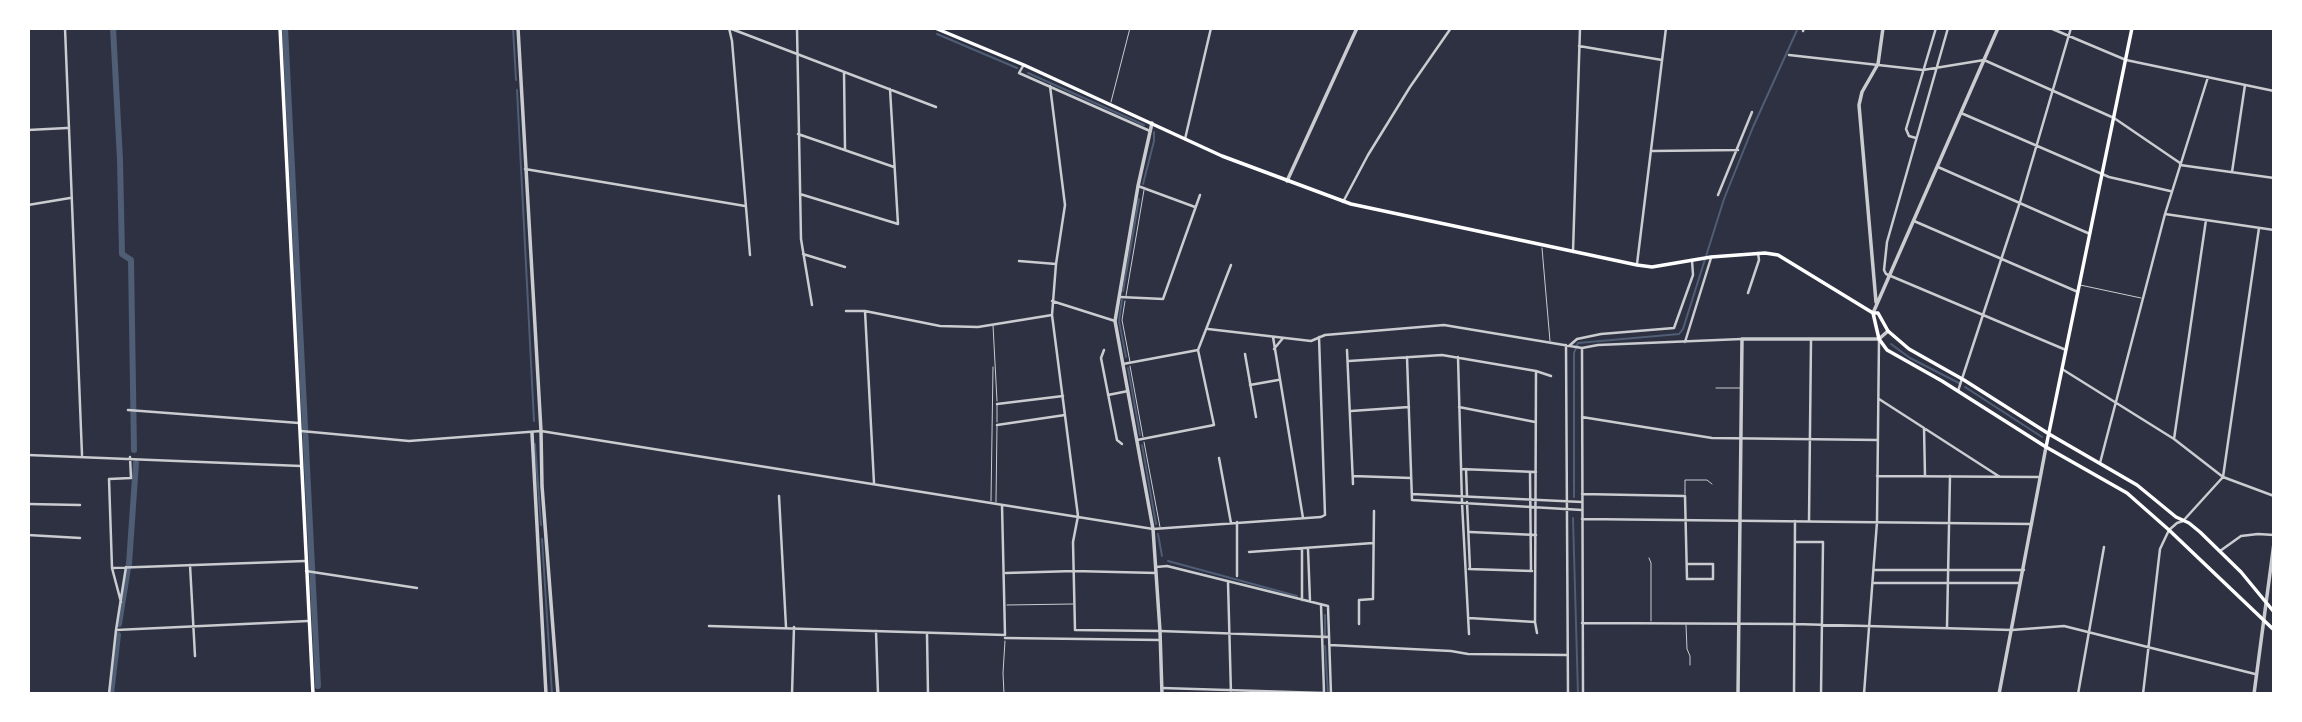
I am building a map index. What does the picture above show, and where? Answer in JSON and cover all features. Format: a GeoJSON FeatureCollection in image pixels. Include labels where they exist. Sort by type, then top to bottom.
{"type":"FeatureCollection","features":[{"type":"Feature","properties":{"kind":"main road"},"geometry":{"type":"LineString","coordinates":[[280,28],[313,694]]}},
{"type":"Feature","properties":{"kind":"main road"},"geometry":{"type":"LineString","coordinates":[[2046,447],[2132,28]]}},
{"type":"Feature","properties":{"kind":"main road"},"geometry":{"type":"LineString","coordinates":[[938,29],[1024,65],[1222,156],[1343,202],[1573,253],[1652,267],[1700,258],[1773,253],[1881,316],[1888,331],[1909,349],[2137,485],[2189,523],[2220,551],[2274,612]]}},
{"type":"Feature","properties":{"kind":"main road"},"geometry":{"type":"LineString","coordinates":[[1873,313],[1879,339],[1896,357],[1958,391],[2046,447],[2127,493],[2274,630]]}},
{"type":"Feature","properties":{"kind":"street"},"geometry":{"type":"LineString","coordinates":[[65,28],[82,455]]}},
{"type":"Feature","properties":{"kind":"street"},"geometry":{"type":"LineString","coordinates":[[518,28],[546,694]]}},
{"type":"Feature","properties":{"kind":"street"},"geometry":{"type":"LineString","coordinates":[[729,28],[936,107]]}},
{"type":"Feature","properties":{"kind":"street"},"geometry":{"type":"LineString","coordinates":[[729,28],[750,255]]}},
{"type":"Feature","properties":{"kind":"street"},"geometry":{"type":"LineString","coordinates":[[797,28],[803,254],[812,305]]}},
{"type":"Feature","properties":{"kind":"street"},"geometry":{"type":"LineString","coordinates":[[1185,139],[1211,28]]}},
{"type":"Feature","properties":{"kind":"street"},"geometry":{"type":"LineString","coordinates":[[1287,181],[1357,28]]}},
{"type":"Feature","properties":{"kind":"street"},"geometry":{"type":"LineString","coordinates":[[1343,202],[1410,87],[1451,28]]}},
{"type":"Feature","properties":{"kind":"street"},"geometry":{"type":"LineString","coordinates":[[1573,253],[1580,28]]}},
{"type":"Feature","properties":{"kind":"street"},"geometry":{"type":"LineString","coordinates":[[1637,265],[1666,28]]}},
{"type":"Feature","properties":{"kind":"street"},"geometry":{"type":"LineString","coordinates":[[1876,304],[1859,104],[1861,92],[1878,64],[1883,28]]}},
{"type":"Feature","properties":{"kind":"street"},"geometry":{"type":"LineString","coordinates":[[1916,138],[1909,136],[1906,129],[1936,28]]}},
{"type":"Feature","properties":{"kind":"street"},"geometry":{"type":"LineString","coordinates":[[1948,28],[1887,242],[1884,270],[1886,274],[2066,350]]}},
{"type":"Feature","properties":{"kind":"street"},"geometry":{"type":"LineString","coordinates":[[1873,313],[1998,28]]}},
{"type":"Feature","properties":{"kind":"street"},"geometry":{"type":"LineString","coordinates":[[2050,28],[2126,60],[2274,91]]}},
{"type":"Feature","properties":{"kind":"street"},"geometry":{"type":"LineString","coordinates":[[1958,391],[1964,380],[2020,202],[2071,28]]}},
{"type":"Feature","properties":{"kind":"street"},"geometry":{"type":"LineString","coordinates":[[1578,46],[1662,60]]}},
{"type":"Feature","properties":{"kind":"street"},"geometry":{"type":"LineString","coordinates":[[1788,55],[1923,70],[1984,60],[2114,118],[2180,164],[2274,178]]}},
{"type":"Feature","properties":{"kind":"street"},"geometry":{"type":"LineString","coordinates":[[1024,65],[1019,73],[1150,131]]}},
{"type":"Feature","properties":{"kind":"street"},"geometry":{"type":"LineString","coordinates":[[844,72],[845,150]]}},
{"type":"Feature","properties":{"kind":"street"},"geometry":{"type":"LineString","coordinates":[[2100,464],[2165,215],[2208,77]]}},
{"type":"Feature","properties":{"kind":"street"},"geometry":{"type":"LineString","coordinates":[[2232,172],[2245,85]]}},
{"type":"Feature","properties":{"kind":"street"},"geometry":{"type":"LineString","coordinates":[[1050,86],[1065,205],[1052,315],[1079,516],[1073,542],[1075,630],[1329,637]]}},
{"type":"Feature","properties":{"kind":"street"},"geometry":{"type":"LineString","coordinates":[[800,194],[898,224],[890,89]]}},
{"type":"Feature","properties":{"kind":"street"},"geometry":{"type":"LineString","coordinates":[[1718,195],[1752,112]]}},
{"type":"Feature","properties":{"kind":"street"},"geometry":{"type":"LineString","coordinates":[[1961,113],[2102,175],[2172,191]]}},
{"type":"Feature","properties":{"kind":"street"},"geometry":{"type":"LineString","coordinates":[[1152,123],[1138,186],[1115,321],[1153,529],[1162,694]]}},
{"type":"Feature","properties":{"kind":"street"},"geometry":{"type":"LineString","coordinates":[[28,130],[68,128]]}},
{"type":"Feature","properties":{"kind":"street"},"geometry":{"type":"LineString","coordinates":[[798,134],[895,167]]}},
{"type":"Feature","properties":{"kind":"street"},"geometry":{"type":"LineString","coordinates":[[1652,151],[1738,150]]}},
{"type":"Feature","properties":{"kind":"street"},"geometry":{"type":"LineString","coordinates":[[1938,167],[2090,234]]}},
{"type":"Feature","properties":{"kind":"street"},"geometry":{"type":"LineString","coordinates":[[525,169],[745,206]]}},
{"type":"Feature","properties":{"kind":"street"},"geometry":{"type":"LineString","coordinates":[[1138,186],[1195,207]]}},
{"type":"Feature","properties":{"kind":"street"},"geometry":{"type":"LineString","coordinates":[[1118,297],[1163,299],[1200,195]]}},
{"type":"Feature","properties":{"kind":"street"},"geometry":{"type":"LineString","coordinates":[[28,205],[71,197]]}},
{"type":"Feature","properties":{"kind":"street"},"geometry":{"type":"LineString","coordinates":[[2165,215],[2274,230]]}},
{"type":"Feature","properties":{"kind":"street"},"geometry":{"type":"LineString","coordinates":[[2174,439],[2206,220]]}},
{"type":"Feature","properties":{"kind":"street"},"geometry":{"type":"LineString","coordinates":[[1914,221],[2078,292]]}},
{"type":"Feature","properties":{"kind":"street"},"geometry":{"type":"LineString","coordinates":[[2143,694],[2160,549],[2169,530],[2183,521],[2223,477],[2259,228]]}},
{"type":"Feature","properties":{"kind":"street"},"geometry":{"type":"LineString","coordinates":[[1748,293],[1759,260],[1758,253]]}},
{"type":"Feature","properties":{"kind":"street"},"geometry":{"type":"LineString","coordinates":[[803,254],[845,267]]}},
{"type":"Feature","properties":{"kind":"street"},"geometry":{"type":"LineString","coordinates":[[1685,342],[1709,257]]}},
{"type":"Feature","properties":{"kind":"street"},"geometry":{"type":"LineString","coordinates":[[1568,694],[1566,502],[1574,347],[1577,339],[1601,334],[1674,328],[1693,275],[1692,260]]}},
{"type":"Feature","properties":{"kind":"street"},"geometry":{"type":"LineString","coordinates":[[1019,261],[1056,264]]}},
{"type":"Feature","properties":{"kind":"street"},"geometry":{"type":"LineString","coordinates":[[1137,440],[1214,425],[1198,350],[1231,265]]}},
{"type":"Feature","properties":{"kind":"street"},"geometry":{"type":"LineString","coordinates":[[1052,300],[1115,321]]}},
{"type":"Feature","properties":{"kind":"street"},"geometry":{"type":"LineString","coordinates":[[846,311],[940,326],[978,327],[1052,315]]}},
{"type":"Feature","properties":{"kind":"street"},"geometry":{"type":"LineString","coordinates":[[865,312],[874,484]]}},
{"type":"Feature","properties":{"kind":"street"},"geometry":{"type":"LineString","coordinates":[[1208,329],[1311,341],[1319,337],[1444,324],[1574,347],[1742,339],[1879,339],[1888,331]]}},
{"type":"Feature","properties":{"kind":"street"},"geometry":{"type":"LineString","coordinates":[[1273,337],[1303,519]]}},
{"type":"Feature","properties":{"kind":"street"},"geometry":{"type":"LineString","coordinates":[[1274,349],[1284,337]]}},
{"type":"Feature","properties":{"kind":"street"},"geometry":{"type":"LineString","coordinates":[[299,431],[409,441],[536,432],[1153,529],[1303,519],[1325,515],[1319,337]]}},
{"type":"Feature","properties":{"kind":"street"},"geometry":{"type":"LineString","coordinates":[[1738,694],[1742,339]]}},
{"type":"Feature","properties":{"kind":"street"},"geometry":{"type":"LineString","coordinates":[[1864,694],[1877,522],[1879,339]]}},
{"type":"Feature","properties":{"kind":"street"},"geometry":{"type":"LineString","coordinates":[[1809,521],[1811,340]]}},
{"type":"Feature","properties":{"kind":"street"},"geometry":{"type":"LineString","coordinates":[[1574,347],[1582,417],[1583,694]]}},
{"type":"Feature","properties":{"kind":"street"},"geometry":{"type":"LineString","coordinates":[[1104,350],[1101,358],[1108,395],[1117,440],[1122,444]]}},
{"type":"Feature","properties":{"kind":"street"},"geometry":{"type":"LineString","coordinates":[[1123,364],[1198,350]]}},
{"type":"Feature","properties":{"kind":"street"},"geometry":{"type":"LineString","coordinates":[[1346,350],[1349,361],[1353,484]]}},
{"type":"Feature","properties":{"kind":"street"},"geometry":{"type":"LineString","coordinates":[[1245,354],[1256,417]]}},
{"type":"Feature","properties":{"kind":"street"},"geometry":{"type":"LineString","coordinates":[[1349,361],[1442,355],[1551,376]]}},
{"type":"Feature","properties":{"kind":"street"},"geometry":{"type":"LineString","coordinates":[[1407,357],[1412,500],[1582,510]]}},
{"type":"Feature","properties":{"kind":"street"},"geometry":{"type":"LineString","coordinates":[[1458,358],[1461,497],[1468,569]]}},
{"type":"Feature","properties":{"kind":"street"},"geometry":{"type":"LineString","coordinates":[[2062,369],[2174,439],[2223,477],[2274,496]]}},
{"type":"Feature","properties":{"kind":"street"},"geometry":{"type":"LineString","coordinates":[[1533,571],[1536,536],[1536,371]]}},
{"type":"Feature","properties":{"kind":"street"},"geometry":{"type":"LineString","coordinates":[[1250,385],[1279,380]]}},
{"type":"Feature","properties":{"kind":"street"},"geometry":{"type":"LineString","coordinates":[[1108,395],[1128,391]]}},
{"type":"Feature","properties":{"kind":"street"},"geometry":{"type":"LineString","coordinates":[[997,404],[1063,396]]}},
{"type":"Feature","properties":{"kind":"street"},"geometry":{"type":"LineString","coordinates":[[1878,399],[2000,477]]}},
{"type":"Feature","properties":{"kind":"street"},"geometry":{"type":"LineString","coordinates":[[1351,411],[1409,407]]}},
{"type":"Feature","properties":{"kind":"street"},"geometry":{"type":"LineString","coordinates":[[1459,407],[1535,422]]}},
{"type":"Feature","properties":{"kind":"street"},"geometry":{"type":"LineString","coordinates":[[128,410],[299,423]]}},
{"type":"Feature","properties":{"kind":"street"},"geometry":{"type":"LineString","coordinates":[[997,425],[1065,415]]}},
{"type":"Feature","properties":{"kind":"street"},"geometry":{"type":"LineString","coordinates":[[1582,417],[1712,438],[1878,440]]}},
{"type":"Feature","properties":{"kind":"street"},"geometry":{"type":"LineString","coordinates":[[1924,428],[1925,476]]}},
{"type":"Feature","properties":{"kind":"street"},"geometry":{"type":"LineString","coordinates":[[536,432],[558,694]]}},
{"type":"Feature","properties":{"kind":"street"},"geometry":{"type":"LineString","coordinates":[[1998,694],[2046,447]]}},
{"type":"Feature","properties":{"kind":"street"},"geometry":{"type":"LineString","coordinates":[[28,455],[82,455],[301,466]]}},
{"type":"Feature","properties":{"kind":"street"},"geometry":{"type":"LineString","coordinates":[[121,603],[112,568],[109,478],[131,478],[130,457]]}},
{"type":"Feature","properties":{"kind":"street"},"geometry":{"type":"LineString","coordinates":[[1219,458],[1231,523]]}},
{"type":"Feature","properties":{"kind":"street"},"geometry":{"type":"LineString","coordinates":[[1461,469],[1536,472]]}},
{"type":"Feature","properties":{"kind":"street"},"geometry":{"type":"LineString","coordinates":[[1466,469],[1469,634]]}},
{"type":"Feature","properties":{"kind":"street"},"geometry":{"type":"LineString","coordinates":[[1530,472],[1537,633]]}},
{"type":"Feature","properties":{"kind":"street"},"geometry":{"type":"LineString","coordinates":[[1353,476],[1411,478]]}},
{"type":"Feature","properties":{"kind":"street"},"geometry":{"type":"LineString","coordinates":[[1877,476],[2040,477]]}},
{"type":"Feature","properties":{"kind":"street"},"geometry":{"type":"LineString","coordinates":[[1947,628],[1950,477]]}},
{"type":"Feature","properties":{"kind":"street"},"geometry":{"type":"LineString","coordinates":[[1412,494],[1582,502]]}},
{"type":"Feature","properties":{"kind":"street"},"geometry":{"type":"LineString","coordinates":[[1583,494],[1685,496],[1687,579],[1713,579],[1713,564],[1687,564]]}},
{"type":"Feature","properties":{"kind":"street"},"geometry":{"type":"LineString","coordinates":[[779,496],[786,627]]}},
{"type":"Feature","properties":{"kind":"street"},"geometry":{"type":"LineString","coordinates":[[28,504],[80,505]]}},
{"type":"Feature","properties":{"kind":"street"},"geometry":{"type":"LineString","coordinates":[[1002,505],[1005,636]]}},
{"type":"Feature","properties":{"kind":"street"},"geometry":{"type":"LineString","coordinates":[[1359,625],[1359,600],[1373,599],[1374,512]]}},
{"type":"Feature","properties":{"kind":"street"},"geometry":{"type":"LineString","coordinates":[[1582,519],[2032,524]]}},
{"type":"Feature","properties":{"kind":"street"},"geometry":{"type":"LineString","coordinates":[[1794,694],[1795,521]]}},
{"type":"Feature","properties":{"kind":"street"},"geometry":{"type":"LineString","coordinates":[[1237,522],[1237,576]]}},
{"type":"Feature","properties":{"kind":"street"},"geometry":{"type":"LineString","coordinates":[[1463,531],[1536,536]]}},
{"type":"Feature","properties":{"kind":"street"},"geometry":{"type":"LineString","coordinates":[[28,535],[80,538]]}},
{"type":"Feature","properties":{"kind":"street"},"geometry":{"type":"LineString","coordinates":[[538,535],[544,535]]}},
{"type":"Feature","properties":{"kind":"street"},"geometry":{"type":"LineString","coordinates":[[2220,551],[2241,536],[2274,535]]}},
{"type":"Feature","properties":{"kind":"street"},"geometry":{"type":"LineString","coordinates":[[1795,542],[1823,542],[1821,694]]}},
{"type":"Feature","properties":{"kind":"street"},"geometry":{"type":"LineString","coordinates":[[1249,552],[1373,543]]}},
{"type":"Feature","properties":{"kind":"street"},"geometry":{"type":"LineString","coordinates":[[2254,694],[2274,544]]}},
{"type":"Feature","properties":{"kind":"street"},"geometry":{"type":"LineString","coordinates":[[2078,694],[2104,547]]}},
{"type":"Feature","properties":{"kind":"street"},"geometry":{"type":"LineString","coordinates":[[1308,548],[1310,601]]}},
{"type":"Feature","properties":{"kind":"street"},"geometry":{"type":"LineString","coordinates":[[1302,549],[1302,600]]}},
{"type":"Feature","properties":{"kind":"street"},"geometry":{"type":"LineString","coordinates":[[112,568],[306,561]]}},
{"type":"Feature","properties":{"kind":"street"},"geometry":{"type":"LineString","coordinates":[[190,565],[195,656]]}},
{"type":"Feature","properties":{"kind":"street"},"geometry":{"type":"LineString","coordinates":[[1005,573],[1156,570],[1167,566],[1328,606],[1331,694]]}},
{"type":"Feature","properties":{"kind":"street"},"geometry":{"type":"LineString","coordinates":[[109,694],[126,567]]}},
{"type":"Feature","properties":{"kind":"street"},"geometry":{"type":"LineString","coordinates":[[1468,569],[1533,571]]}},
{"type":"Feature","properties":{"kind":"street"},"geometry":{"type":"LineString","coordinates":[[1874,570],[2024,569]]}},
{"type":"Feature","properties":{"kind":"street"},"geometry":{"type":"LineString","coordinates":[[306,571],[417,588]]}},
{"type":"Feature","properties":{"kind":"street"},"geometry":{"type":"LineString","coordinates":[[1228,582],[1231,692]]}},
{"type":"Feature","properties":{"kind":"street"},"geometry":{"type":"LineString","coordinates":[[1873,583],[2021,583]]}},
{"type":"Feature","properties":{"kind":"street"},"geometry":{"type":"LineString","coordinates":[[1162,688],[1324,693],[1321,605]]}},
{"type":"Feature","properties":{"kind":"street"},"geometry":{"type":"LineString","coordinates":[[1469,618],[1535,621]]}},
{"type":"Feature","properties":{"kind":"street"},"geometry":{"type":"LineString","coordinates":[[116,630],[309,621]]}},
{"type":"Feature","properties":{"kind":"street"},"geometry":{"type":"LineString","coordinates":[[1582,623],[1794,624],[2012,630],[2064,626],[2257,674]]}},
{"type":"Feature","properties":{"kind":"street"},"geometry":{"type":"LineString","coordinates":[[709,626],[1160,640]]}},
{"type":"Feature","properties":{"kind":"street"},"geometry":{"type":"LineString","coordinates":[[794,627],[792,693],[850,694]]}},
{"type":"Feature","properties":{"kind":"street"},"geometry":{"type":"LineString","coordinates":[[876,631],[878,694]]}},
{"type":"Feature","properties":{"kind":"street"},"geometry":{"type":"LineString","coordinates":[[927,634],[928,694]]}},
{"type":"Feature","properties":{"kind":"street"},"geometry":{"type":"LineString","coordinates":[[1329,645],[1468,654],[1568,655]]}},
{"type":"Feature","properties":{"kind":"lane"},"geometry":{"type":"LineString","coordinates":[[1110,104],[1130,28]]}},
{"type":"Feature","properties":{"kind":"lane"},"geometry":{"type":"LineString","coordinates":[[1144,188],[1122,320],[1160,528]]}},
{"type":"Feature","properties":{"kind":"lane"},"geometry":{"type":"LineString","coordinates":[[1542,245],[1550,343]]}},
{"type":"Feature","properties":{"kind":"lane"},"geometry":{"type":"LineString","coordinates":[[2080,285],[2143,298]]}},
{"type":"Feature","properties":{"kind":"lane"},"geometry":{"type":"LineString","coordinates":[[993,323],[997,404],[996,505]]}},
{"type":"Feature","properties":{"kind":"lane"},"geometry":{"type":"LineString","coordinates":[[991,504],[993,366]]}},
{"type":"Feature","properties":{"kind":"lane"},"geometry":{"type":"LineString","coordinates":[[1716,388],[1742,388]]}},
{"type":"Feature","properties":{"kind":"lane"},"geometry":{"type":"LineString","coordinates":[[1685,496],[1685,480],[1707,480],[1712,484]]}},
{"type":"Feature","properties":{"kind":"lane"},"geometry":{"type":"LineString","coordinates":[[1649,558],[1651,623]]}},
{"type":"Feature","properties":{"kind":"lane"},"geometry":{"type":"LineString","coordinates":[[1005,605],[1075,604]]}},
{"type":"Feature","properties":{"kind":"lane"},"geometry":{"type":"LineString","coordinates":[[1686,623],[1690,665]]}},
{"type":"Feature","properties":{"kind":"lane"},"geometry":{"type":"LineString","coordinates":[[1004,694],[1005,636]]}},
{"type":"Feature","properties":{"kind":"waterway"},"geometry":{"type":"LineString","coordinates":[[113,28],[122,254],[131,260],[134,450]]}},
{"type":"Feature","properties":{"kind":"waterway"},"geometry":{"type":"LineString","coordinates":[[285,28],[318,686]]}},
{"type":"Feature","properties":{"kind":"waterway"},"geometry":{"type":"LineString","coordinates":[[513,28],[516,80]]}},
{"type":"Feature","properties":{"kind":"waterway"},"geometry":{"type":"LineString","coordinates":[[1574,497],[1574,353],[1578,343],[1679,334],[1683,329],[1724,199],[1798,28]]}},
{"type":"Feature","properties":{"kind":"waterway"},"geometry":{"type":"LineString","coordinates":[[937,34],[1017,68]]}},
{"type":"Feature","properties":{"kind":"waterway"},"geometry":{"type":"LineString","coordinates":[[1028,73],[1144,125]]}},
{"type":"Feature","properties":{"kind":"waterway"},"geometry":{"type":"LineString","coordinates":[[517,90],[534,421]]}},
{"type":"Feature","properties":{"kind":"waterway"},"geometry":{"type":"LineString","coordinates":[[1143,184],[1154,132]]}},
{"type":"Feature","properties":{"kind":"waterway"},"geometry":{"type":"LineString","coordinates":[[1123,291],[1139,199]]}},
{"type":"Feature","properties":{"kind":"waterway"},"geometry":{"type":"LineString","coordinates":[[1122,300],[1119,321],[1126,357]]}},
{"type":"Feature","properties":{"kind":"waterway"},"geometry":{"type":"LineString","coordinates":[[1891,344],[1910,358],[1959,383]]}},
{"type":"Feature","properties":{"kind":"waterway"},"geometry":{"type":"LineString","coordinates":[[1128,368],[1140,435]]}},
{"type":"Feature","properties":{"kind":"waterway"},"geometry":{"type":"LineString","coordinates":[[1965,387],[2042,437]]}},
{"type":"Feature","properties":{"kind":"waterway"},"geometry":{"type":"LineString","coordinates":[[535,444],[541,525]]}},
{"type":"Feature","properties":{"kind":"waterway"},"geometry":{"type":"LineString","coordinates":[[1142,445],[1156,524]]}},
{"type":"Feature","properties":{"kind":"waterway"},"geometry":{"type":"LineString","coordinates":[[129,564],[136,463]]}},
{"type":"Feature","properties":{"kind":"waterway"},"geometry":{"type":"LineString","coordinates":[[1573,518],[1578,694]]}},
{"type":"Feature","properties":{"kind":"waterway"},"geometry":{"type":"LineString","coordinates":[[1158,534],[1162,556]]}},
{"type":"Feature","properties":{"kind":"waterway"},"geometry":{"type":"LineString","coordinates":[[542,539],[552,694]]}},
{"type":"Feature","properties":{"kind":"waterway"},"geometry":{"type":"LineString","coordinates":[[1168,561],[1297,596]]}},
{"type":"Feature","properties":{"kind":"waterway"},"geometry":{"type":"LineString","coordinates":[[119,624],[128,568]]}},
{"type":"Feature","properties":{"kind":"waterway"},"geometry":{"type":"LineString","coordinates":[[1325,615],[1325,635]]}},
{"type":"Feature","properties":{"kind":"waterway"},"geometry":{"type":"LineString","coordinates":[[111,694],[118,635]]}},
{"type":"Feature","properties":{"kind":"waterway"},"geometry":{"type":"LineString","coordinates":[[1325,646],[1328,694]]}}]}
